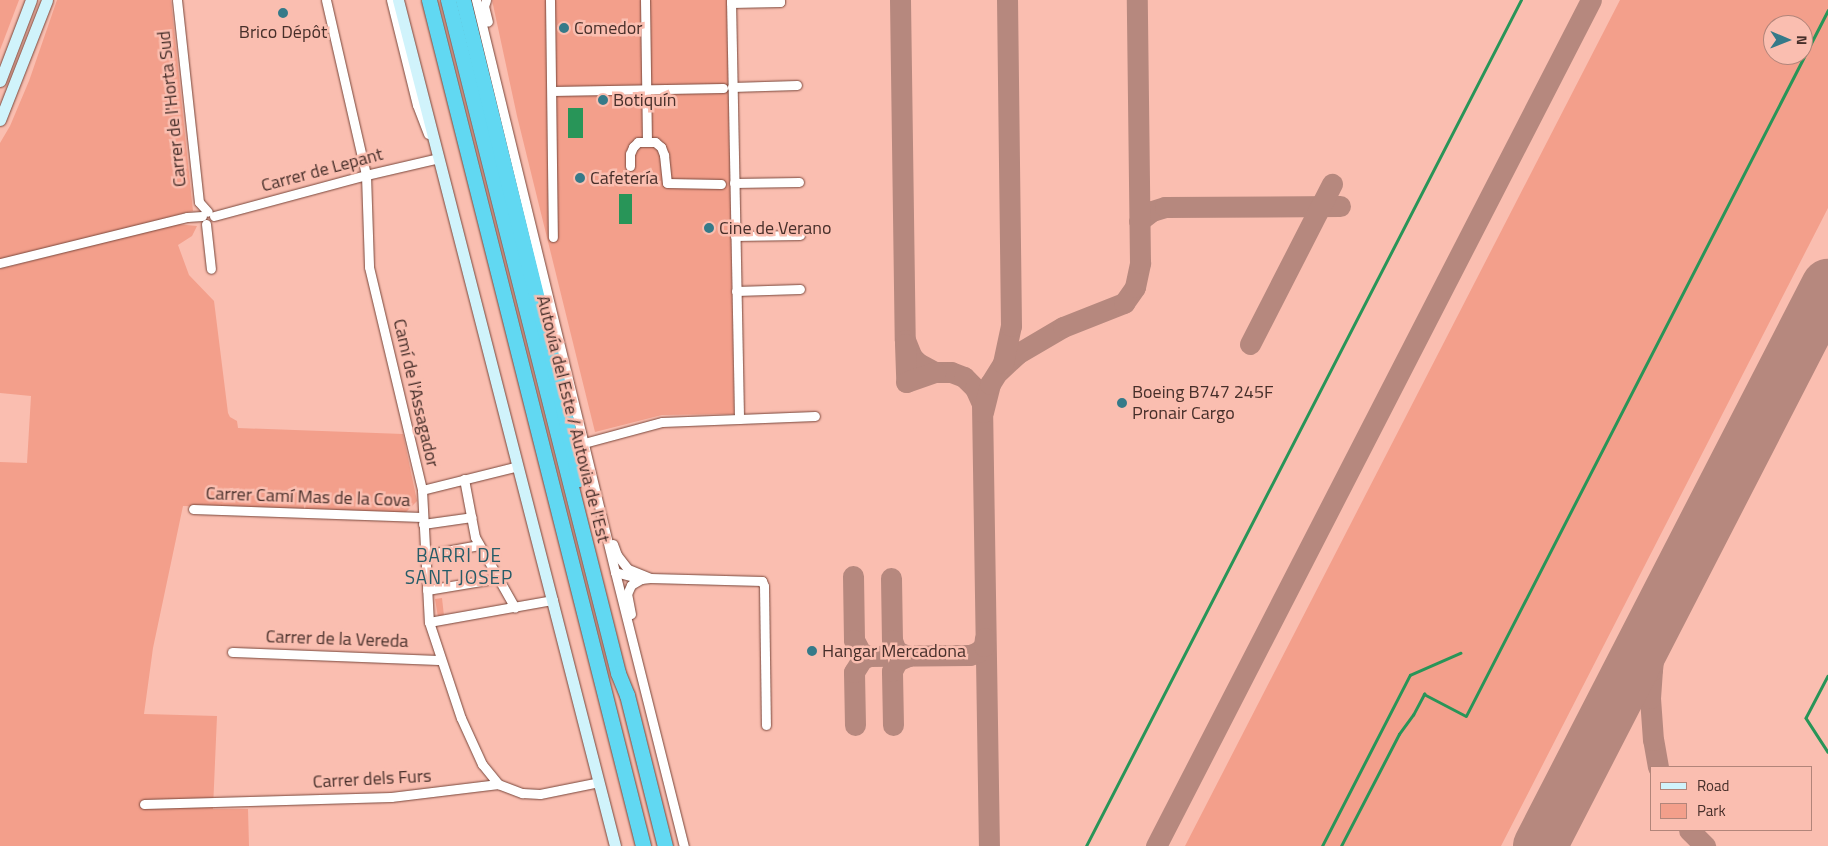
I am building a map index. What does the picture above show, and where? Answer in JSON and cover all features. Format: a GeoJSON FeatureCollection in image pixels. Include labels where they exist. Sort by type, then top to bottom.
{"type":"FeatureCollection","features":[{"type":"Feature","properties":{"kind":"highway"},"geometry":{"type":"LineString","coordinates":[[420,0],[445,66]]}},
{"type":"Feature","properties":{"kind":"highway","name":"Autovía del Este / Autovia de l'Est"},"geometry":{"type":"LineString","coordinates":[[429,0],[643,846]]}},
{"type":"Feature","properties":{"kind":"highway","name":"Autovía del Este / Autovia de l'Est"},"geometry":{"type":"LineString","coordinates":[[448,0],[618,673],[627,695],[665,846]]}},
{"type":"Feature","properties":{"kind":"highway"},"geometry":{"type":"LineString","coordinates":[[463,0],[626,669],[627,695]]}},
{"type":"Feature","properties":{"kind":"street"},"geometry":{"type":"LineString","coordinates":[[0,81],[31,0]]}},
{"type":"Feature","properties":{"kind":"street"},"geometry":{"type":"LineString","coordinates":[[0,120],[48,0]]}},
{"type":"Feature","properties":{"kind":"street","name":"Carrer de l'Horta Sud"},"geometry":{"type":"LineString","coordinates":[[177,0],[199,202],[206,217]]}},
{"type":"Feature","properties":{"kind":"street","name":"Camí de l'Assagador"},"geometry":{"type":"LineString","coordinates":[[326,0],[366,175],[369,267],[422,490],[422,520],[429,622],[440,660],[464,726],[482,764],[498,784]]}},
{"type":"Feature","properties":{"kind":"street"},"geometry":{"type":"LineString","coordinates":[[390,0],[417,105],[428,134],[434,138]]}},
{"type":"Feature","properties":{"kind":"street"},"geometry":{"type":"LineString","coordinates":[[398,0],[615,846]]}},
{"type":"Feature","properties":{"kind":"street"},"geometry":{"type":"LineString","coordinates":[[476,0],[615,572],[684,846]]}},
{"type":"Feature","properties":{"kind":"street"},"geometry":{"type":"LineString","coordinates":[[486,0],[484,6],[494,51],[499,92]]}},
{"type":"Feature","properties":{"kind":"street"},"geometry":{"type":"LineString","coordinates":[[550,0],[553,237]]}},
{"type":"Feature","properties":{"kind":"street"},"geometry":{"type":"LineString","coordinates":[[645,0],[647,141]]}},
{"type":"Feature","properties":{"kind":"street"},"geometry":{"type":"LineString","coordinates":[[739,418],[734,183],[728,87],[731,2],[780,2],[780,0]]}},
{"type":"Feature","properties":{"kind":"street"},"geometry":{"type":"LineString","coordinates":[[552,91],[797,85]]}},
{"type":"Feature","properties":{"kind":"street"},"geometry":{"type":"LineString","coordinates":[[630,166],[630,154],[638,142],[655,142],[661,146],[664,155],[667,183],[721,184]]}},
{"type":"Feature","properties":{"kind":"street","name":"Carrer de Lepant"},"geometry":{"type":"LineString","coordinates":[[0,263],[206,217],[439,158]]}},
{"type":"Feature","properties":{"kind":"street"},"geometry":{"type":"LineString","coordinates":[[734,183],[799,182]]}},
{"type":"Feature","properties":{"kind":"street"},"geometry":{"type":"LineString","coordinates":[[206,217],[211,269]]}},
{"type":"Feature","properties":{"kind":"street"},"geometry":{"type":"LineString","coordinates":[[735,236],[800,235]]}},
{"type":"Feature","properties":{"kind":"street"},"geometry":{"type":"LineString","coordinates":[[736,291],[800,289]]}},
{"type":"Feature","properties":{"kind":"street"},"geometry":{"type":"LineString","coordinates":[[584,443],[662,422],[815,416]]}},
{"type":"Feature","properties":{"kind":"street","name":"Carrer Camí Mas de la Cova"},"geometry":{"type":"LineString","coordinates":[[422,490],[518,466]]}},
{"type":"Feature","properties":{"kind":"street"},"geometry":{"type":"LineString","coordinates":[[464,479],[479,545],[515,608]]}},
{"type":"Feature","properties":{"kind":"street"},"geometry":{"type":"LineString","coordinates":[[596,494],[617,555],[628,569],[645,578]]}},
{"type":"Feature","properties":{"kind":"street","name":"Carrer Camí Mas de la Cova"},"geometry":{"type":"LineString","coordinates":[[193,509],[422,520],[472,517]]}},
{"type":"Feature","properties":{"kind":"street"},"geometry":{"type":"LineString","coordinates":[[424,555],[479,545]]}},
{"type":"Feature","properties":{"kind":"street"},"geometry":{"type":"LineString","coordinates":[[615,572],[645,578],[762,582],[764,586],[766,725]]}},
{"type":"Feature","properties":{"kind":"street"},"geometry":{"type":"LineString","coordinates":[[427,590],[498,578]]}},
{"type":"Feature","properties":{"kind":"street"},"geometry":{"type":"LineString","coordinates":[[633,644],[627,594],[631,585],[645,578]]}},
{"type":"Feature","properties":{"kind":"street"},"geometry":{"type":"LineString","coordinates":[[429,622],[553,600]]}},
{"type":"Feature","properties":{"kind":"street","name":"Carrer de la Vereda"},"geometry":{"type":"LineString","coordinates":[[232,652],[440,660]]}},
{"type":"Feature","properties":{"kind":"street","name":"Carrer dels Furs"},"geometry":{"type":"LineString","coordinates":[[144,804],[391,797],[498,784],[522,793],[540,794],[598,782]]}},
{"type":"Feature","properties":{"kind":"green space"},"geometry":{"type":"Polygon","coordinates":[[[0,0],[19,0],[0,50],[0,0]]]}},
{"type":"Feature","properties":{"kind":"green space"},"geometry":{"type":"Polygon","coordinates":[[[57,0],[171,0],[193,211],[0,260],[0,143],[10,126],[29,81],[57,0]]]}},
{"type":"Feature","properties":{"kind":"green space"},"geometry":{"type":"Polygon","coordinates":[[[492,0],[727,0],[734,414],[662,415],[595,432],[517,116],[492,0]]]}},
{"type":"Feature","properties":{"kind":"green space"},"geometry":{"type":"Polygon","coordinates":[[[1620,0],[1828,0],[1828,208],[1501,846],[1185,846],[1620,0]]]}},
{"type":"Feature","properties":{"kind":"green space"},"geometry":{"type":"Polygon","coordinates":[[[176,224],[197,226],[192,236],[178,245],[189,275],[214,301],[228,413],[230,417],[237,421],[238,428],[403,434],[417,501],[404,514],[183,506],[153,648],[144,714],[217,716],[213,809],[248,809],[249,846],[0,846],[0,462],[27,463],[31,396],[0,393],[0,269],[176,224]]]}},
{"type":"Feature","properties":{"kind":"green space"},"geometry":{"type":"Polygon","coordinates":[[[442,598],[444,616],[438,617],[435,599],[442,598]]]}},
{"type":"Feature","properties":{"kind":"shaded area"},"geometry":{"type":"Polygon","coordinates":[[[568,108],[583,108],[583,138],[568,138],[568,108]]]}},
{"type":"Feature","properties":{"kind":"shaded area"},"geometry":{"type":"Polygon","coordinates":[[[619,194],[632,194],[632,224],[619,224],[619,194]]]}},
{"type":"Feature","properties":{"kind":"waterway"},"geometry":{"type":"LineString","coordinates":[[1086,846],[1521,0]]}},
{"type":"Feature","properties":{"kind":"waterway"},"geometry":{"type":"LineString","coordinates":[[1341,846],[1399,734],[1413,715],[1424,694],[1466,716],[1828,10]]}},
{"type":"Feature","properties":{"kind":"waterway"},"geometry":{"type":"LineString","coordinates":[[1322,846],[1410,675],[1460,653]]}},
{"type":"Feature","properties":{"kind":"waterway"},"geometry":{"type":"LineString","coordinates":[[1828,676],[1806,718],[1828,752]]}},
{"type":"Feature","properties":{"kind":"taxiway"},"geometry":{"type":"LineString","coordinates":[[900,0],[905,340],[912,357],[918,363],[935,372],[951,372],[964,377],[975,388],[982,404],[989,846]]}},
{"type":"Feature","properties":{"kind":"taxiway"},"geometry":{"type":"LineString","coordinates":[[983,412],[990,384],[1003,363],[1011,326],[1007,0]]}},
{"type":"Feature","properties":{"kind":"taxiway"},"geometry":{"type":"LineString","coordinates":[[999,371],[1017,354],[1063,327],[1124,303],[1135,287],[1140,263],[1137,0]]}},
{"type":"Feature","properties":{"kind":"taxiway"},"geometry":{"type":"LineString","coordinates":[[1156,846],[1591,0]]}},
{"type":"Feature","properties":{"kind":"taxiway"},"geometry":{"type":"LineString","coordinates":[[1250,344],[1332,184]]}},
{"type":"Feature","properties":{"kind":"taxiway"},"geometry":{"type":"LineString","coordinates":[[1139,221],[1152,211],[1165,207],[1340,206]]}},
{"type":"Feature","properties":{"kind":"taxiway"},"geometry":{"type":"LineString","coordinates":[[905,344],[906,382],[935,372]]}},
{"type":"Feature","properties":{"kind":"taxiway"},"geometry":{"type":"LineString","coordinates":[[853,576],[854,640],[861,653],[869,656],[970,655],[978,652],[984,646],[985,638]]}},
{"type":"Feature","properties":{"kind":"taxiway"},"geometry":{"type":"LineString","coordinates":[[891,578],[892,640],[896,651],[908,656]]}},
{"type":"Feature","properties":{"kind":"taxiway"},"geometry":{"type":"LineString","coordinates":[[1658,766],[1653,740],[1650,698],[1655,643],[1667,599]]}},
{"type":"Feature","properties":{"kind":"taxiway"},"geometry":{"type":"LineString","coordinates":[[855,725],[854,672],[862,659],[869,656]]}},
{"type":"Feature","properties":{"kind":"taxiway"},"geometry":{"type":"LineString","coordinates":[[893,725],[892,671],[897,661],[908,656]]}},
{"type":"Feature","properties":{"kind":"taxiway"},"geometry":{"type":"LineString","coordinates":[[1690,831],[1705,846]]}},
{"type":"Feature","properties":{"kind":"runway"},"geometry":{"type":"LineString","coordinates":[[1540,846],[1828,286]]}},
{"type":"Feature","properties":{"kind":"place","name":"Brico Dépôt"},"geometry":{"type":"Point","coordinates":[283,13]}},
{"type":"Feature","properties":{"kind":"place","name":"Comedor"},"geometry":{"type":"Point","coordinates":[564,28]}},
{"type":"Feature","properties":{"kind":"place","name":"Botiquín"},"geometry":{"type":"Point","coordinates":[603,100]}},
{"type":"Feature","properties":{"kind":"place","name":"Cafetería"},"geometry":{"type":"Point","coordinates":[580,178]}},
{"type":"Feature","properties":{"kind":"place","name":"Cine de Verano"},"geometry":{"type":"Point","coordinates":[709,228]}},
{"type":"Feature","properties":{"kind":"place","name":"Boeing B747 245F Pronair Cargo"},"geometry":{"type":"Point","coordinates":[1122,403]}},
{"type":"Feature","properties":{"kind":"place","name":"Hangar Mercadona"},"geometry":{"type":"Point","coordinates":[812,651]}},
{"type":"Feature","properties":{"kind":"district","name":"BARRI DE SANT JOSEP"},"geometry":{"type":"Point","coordinates":[459,566]}}]}
